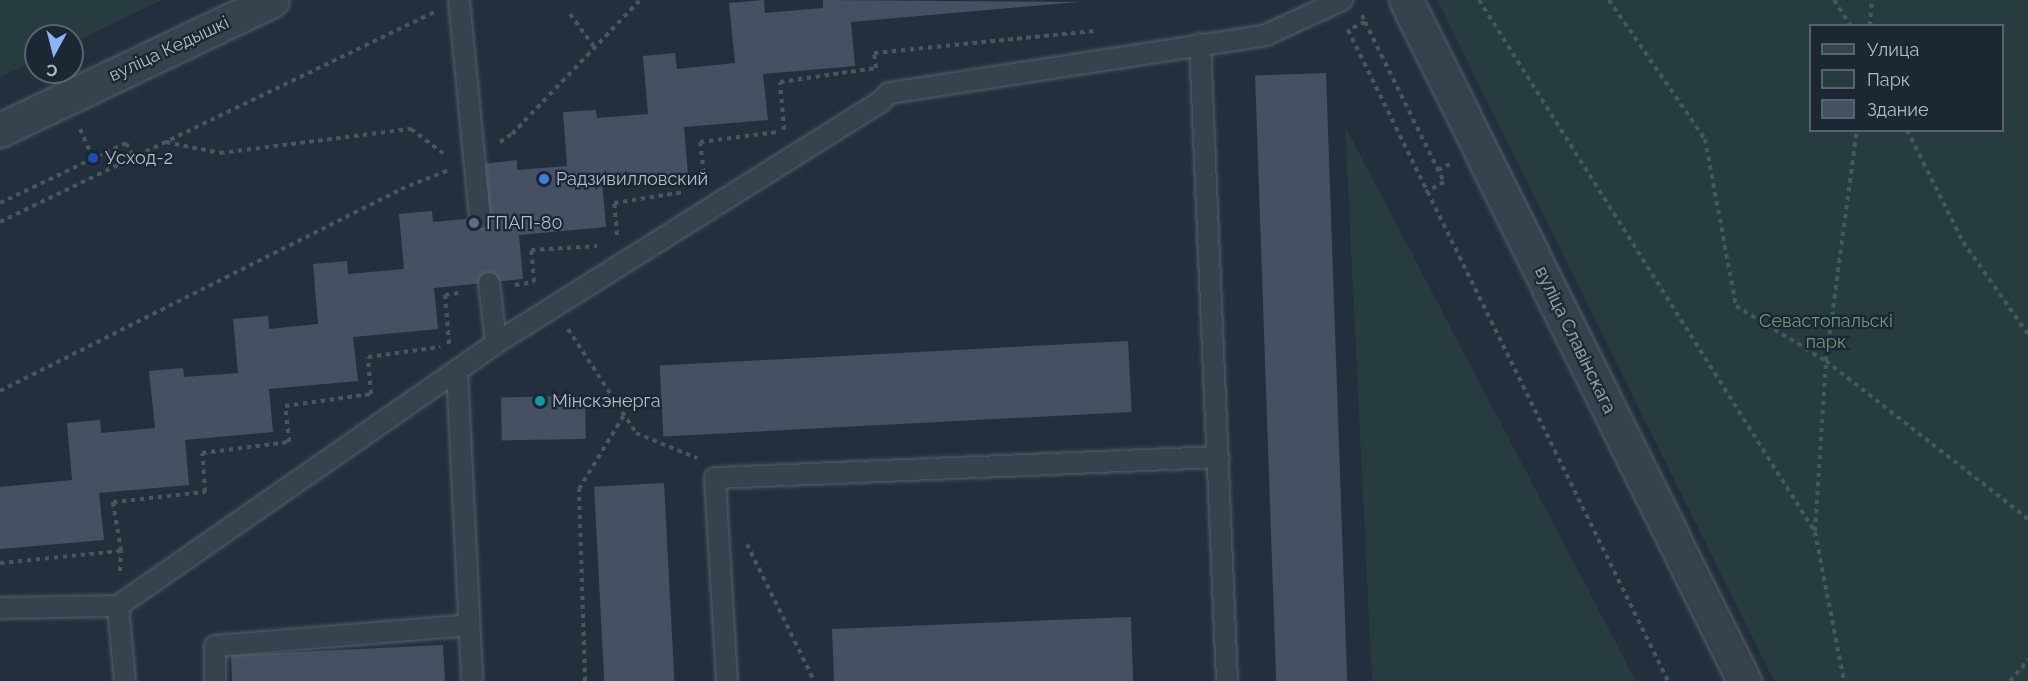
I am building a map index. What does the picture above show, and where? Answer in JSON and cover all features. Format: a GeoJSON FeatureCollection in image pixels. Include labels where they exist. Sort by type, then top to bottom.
{"type":"FeatureCollection","features":[{"type":"Feature","properties":{"kind":"street","name":"вуліца Кедышкі"},"geometry":{"type":"LineString","coordinates":[[0,130],[272,0]]}},
{"type":"Feature","properties":{"kind":"street","name":"вуліца Славінскага"},"geometry":{"type":"LineString","coordinates":[[1406,0],[1744,681]]}},
{"type":"Feature","properties":{"kind":"lane"},"geometry":{"type":"LineString","coordinates":[[459,0],[467,162],[480,218]]}},
{"type":"Feature","properties":{"kind":"lane"},"geometry":{"type":"LineString","coordinates":[[0,608],[118,606],[496,343],[879,103],[889,93],[1266,34],[1342,0]]}},
{"type":"Feature","properties":{"kind":"lane"},"geometry":{"type":"LineString","coordinates":[[1200,44],[1227,681]]}},
{"type":"Feature","properties":{"kind":"lane"},"geometry":{"type":"LineString","coordinates":[[489,283],[496,343]]}},
{"type":"Feature","properties":{"kind":"lane"},"geometry":{"type":"LineString","coordinates":[[457,370],[472,681]]}},
{"type":"Feature","properties":{"kind":"lane"},"geometry":{"type":"LineString","coordinates":[[727,681],[715,478],[1219,457]]}},
{"type":"Feature","properties":{"kind":"lane"},"geometry":{"type":"LineString","coordinates":[[118,606],[124,681]]}},
{"type":"Feature","properties":{"kind":"lane"},"geometry":{"type":"LineString","coordinates":[[215,681],[214,646],[469,625]]}},
{"type":"Feature","properties":{"kind":"path"},"geometry":{"type":"LineString","coordinates":[[0,391],[401,189],[467,162],[512,134],[640,0]]}},
{"type":"Feature","properties":{"kind":"path"},"geometry":{"type":"LineString","coordinates":[[1479,0],[1815,532]]}},
{"type":"Feature","properties":{"kind":"path"},"geometry":{"type":"LineString","coordinates":[[1834,0],[1850,24]]}},
{"type":"Feature","properties":{"kind":"path"},"geometry":{"type":"LineString","coordinates":[[1870,24],[1872,0]]}},
{"type":"Feature","properties":{"kind":"path"},"geometry":{"type":"LineString","coordinates":[[1609,1],[1705,139],[1736,306],[1826,361],[2028,519]]}},
{"type":"Feature","properties":{"kind":"path"},"geometry":{"type":"LineString","coordinates":[[0,222],[438,10]]}},
{"type":"Feature","properties":{"kind":"path"},"geometry":{"type":"LineString","coordinates":[[1361,11],[1444,182],[1426,192]]}},
{"type":"Feature","properties":{"kind":"path"},"geometry":{"type":"LineString","coordinates":[[570,14],[595,48]]}},
{"type":"Feature","properties":{"kind":"path"},"geometry":{"type":"LineString","coordinates":[[1365,22],[1348,30],[1668,681]]}},
{"type":"Feature","properties":{"kind":"path"},"geometry":{"type":"LineString","coordinates":[[165,142],[220,153],[411,129],[467,162]]}},
{"type":"Feature","properties":{"kind":"path"},"geometry":{"type":"LineString","coordinates":[[1844,681],[1815,532],[1826,361],[1857,132]]}},
{"type":"Feature","properties":{"kind":"path"},"geometry":{"type":"LineString","coordinates":[[1908,132],[1963,242],[2028,334]]}},
{"type":"Feature","properties":{"kind":"path"},"geometry":{"type":"LineString","coordinates":[[0,203],[126,143],[133,157]]}},
{"type":"Feature","properties":{"kind":"path"},"geometry":{"type":"LineString","coordinates":[[534,282],[554,307],[636,433],[700,460],[715,478]]}},
{"type":"Feature","properties":{"kind":"path"},"geometry":{"type":"LineString","coordinates":[[585,681],[579,489],[624,415]]}},
{"type":"Feature","properties":{"kind":"path"},"geometry":{"type":"LineString","coordinates":[[746,542],[813,681]]}},
{"type":"Feature","properties":{"kind":"path"},"geometry":{"type":"LineString","coordinates":[[2013,680],[2028,660]]}},
{"type":"Feature","properties":{"kind":"green space"},"geometry":{"type":"Polygon","coordinates":[[[0,0],[162,0],[84,37],[84,24],[24,24],[24,66],[0,77],[0,0]]]}},
{"type":"Feature","properties":{"kind":"green space","name":"Севастопальскі парк"},"geometry":{"type":"Polygon","coordinates":[[[1437,0],[2028,0],[2028,681],[1774,681],[1437,0]]]}},
{"type":"Feature","properties":{"kind":"green space"},"geometry":{"type":"Polygon","coordinates":[[[1345,126],[1636,681],[1372,681],[1345,126]]]}},
{"type":"Feature","properties":{"kind":"building"},"geometry":{"type":"Polygon","coordinates":[[[764,0],[765,13],[823,8],[823,0],[1079,2],[851,22],[855,66],[763,74],[768,120],[684,127],[688,174],[602,182],[606,227],[519,235],[523,279],[434,288],[438,329],[353,337],[358,381],[269,389],[273,432],[185,440],[189,485],[99,493],[104,540],[0,549],[0,487],[72,480],[67,423],[100,420],[101,433],[155,428],[149,371],[183,368],[184,377],[238,373],[233,319],[268,316],[269,329],[318,324],[313,264],[347,261],[348,274],[404,269],[399,214],[432,211],[433,222],[487,217],[483,164],[517,160],[517,170],[567,166],[563,112],[596,110],[597,118],[648,114],[643,56],[675,53],[677,69],[735,63],[729,3],[764,0]]]}},
{"type":"Feature","properties":{"kind":"building"},"geometry":{"type":"Polygon","coordinates":[[[1326,73],[1347,681],[1276,681],[1255,75],[1326,73]]]}},
{"type":"Feature","properties":{"kind":"building"},"geometry":{"type":"Polygon","coordinates":[[[1128,341],[1132,412],[663,436],[660,366],[1128,341]]]}},
{"type":"Feature","properties":{"kind":"building"},"geometry":{"type":"Polygon","coordinates":[[[585,396],[586,439],[502,440],[501,397],[585,396]]]}},
{"type":"Feature","properties":{"kind":"building"},"geometry":{"type":"Polygon","coordinates":[[[664,483],[674,681],[604,681],[594,487],[664,483]]]}},
{"type":"Feature","properties":{"kind":"building"},"geometry":{"type":"Polygon","coordinates":[[[1131,617],[1133,681],[834,681],[832,629],[1131,617]]]}},
{"type":"Feature","properties":{"kind":"building"},"geometry":{"type":"Polygon","coordinates":[[[443,645],[445,681],[232,681],[231,655],[443,645]]]}},
{"type":"Feature","properties":{"kind":"place","name":"Усход-2"},"geometry":{"type":"Point","coordinates":[93,158]}},
{"type":"Feature","properties":{"kind":"place","name":"Радзивилловский"},"geometry":{"type":"Point","coordinates":[544,179]}},
{"type":"Feature","properties":{"kind":"place","name":"ГПАП-80"},"geometry":{"type":"Point","coordinates":[474,223]}},
{"type":"Feature","properties":{"kind":"place","name":"Мінскэнерга"},"geometry":{"type":"Point","coordinates":[540,401]}}]}
